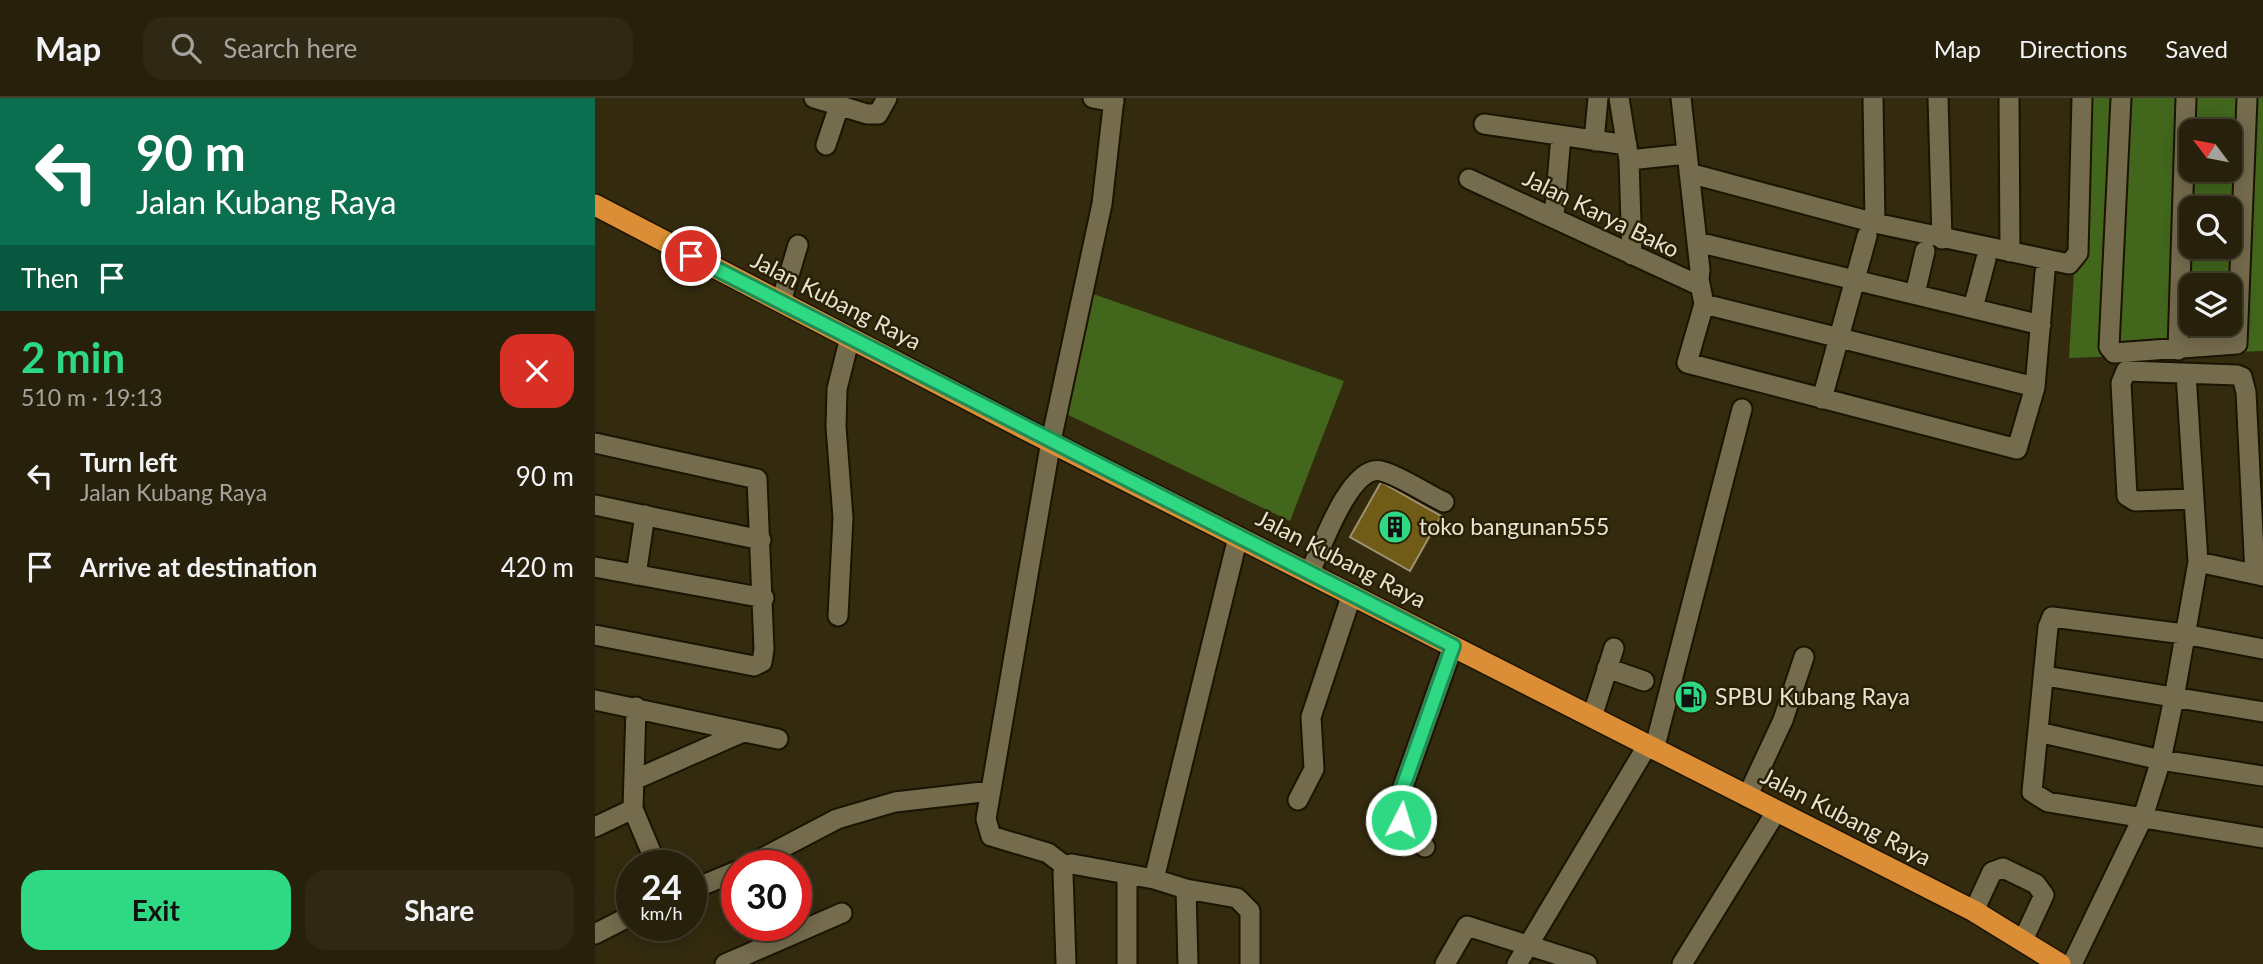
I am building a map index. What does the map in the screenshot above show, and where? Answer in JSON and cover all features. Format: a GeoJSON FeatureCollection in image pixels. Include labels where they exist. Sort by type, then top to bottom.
{"type":"FeatureCollection","features":[{"type":"Feature","properties":{"kind":"highway","name":"Jalan Kubang Raya"},"geometry":{"type":"LineString","coordinates":[[595,205],[1238,537],[1974,911],[2060,964]]}},
{"type":"Feature","properties":{"kind":"street"},"geometry":{"type":"LineString","coordinates":[[814,98],[878,114],[887,98]]}},
{"type":"Feature","properties":{"kind":"street"},"geometry":{"type":"LineString","coordinates":[[1065,866],[1048,853],[991,836],[986,819],[1051,441],[1101,204],[1114,100],[1093,98]]}},
{"type":"Feature","properties":{"kind":"street"},"geometry":{"type":"LineString","coordinates":[[1594,141],[1598,98]]}},
{"type":"Feature","properties":{"kind":"street"},"geometry":{"type":"LineString","coordinates":[[1619,98],[1628,153],[1632,255]]}},
{"type":"Feature","properties":{"kind":"street","name":"Jalan Karya Bako"},"geometry":{"type":"LineString","coordinates":[[1469,179],[1694,283],[1699,279],[1697,242],[1681,98]]}},
{"type":"Feature","properties":{"kind":"street"},"geometry":{"type":"LineString","coordinates":[[1822,399],[1871,230],[1873,98]]}},
{"type":"Feature","properties":{"kind":"street"},"geometry":{"type":"LineString","coordinates":[[1938,98],[1942,239]]}},
{"type":"Feature","properties":{"kind":"street"},"geometry":{"type":"LineString","coordinates":[[2009,98],[2010,252]]}},
{"type":"Feature","properties":{"kind":"street"},"geometry":{"type":"LineString","coordinates":[[1484,124],[1594,141],[1628,153],[1688,163],[1871,230],[1942,239],[2070,264],[2077,258],[2082,98]]}},
{"type":"Feature","properties":{"kind":"street"},"geometry":{"type":"LineString","coordinates":[[2121,98],[2109,347],[2114,354],[2235,346],[2238,340],[2247,98]]}},
{"type":"Feature","properties":{"kind":"street"},"geometry":{"type":"LineString","coordinates":[[2178,350],[2186,98]]}},
{"type":"Feature","properties":{"kind":"street"},"geometry":{"type":"LineString","coordinates":[[826,145],[839,106]]}},
{"type":"Feature","properties":{"kind":"street"},"geometry":{"type":"LineString","coordinates":[[1554,217],[1561,136]]}},
{"type":"Feature","properties":{"kind":"street"},"geometry":{"type":"LineString","coordinates":[[1697,242],[2041,325]]}},
{"type":"Feature","properties":{"kind":"street"},"geometry":{"type":"LineString","coordinates":[[781,302],[798,245]]}},
{"type":"Feature","properties":{"kind":"street"},"geometry":{"type":"LineString","coordinates":[[1915,294],[1925,251]]}},
{"type":"Feature","properties":{"kind":"street"},"geometry":{"type":"LineString","coordinates":[[1973,308],[1986,259]]}},
{"type":"Feature","properties":{"kind":"street"},"geometry":{"type":"LineString","coordinates":[[1699,279],[1704,304],[1687,363],[2017,449],[2035,387],[2045,272]]}},
{"type":"Feature","properties":{"kind":"street"},"geometry":{"type":"LineString","coordinates":[[1704,304],[2035,387]]}},
{"type":"Feature","properties":{"kind":"street"},"geometry":{"type":"LineString","coordinates":[[838,617],[843,518],[836,427],[837,388],[850,337]]}},
{"type":"Feature","properties":{"kind":"street"},"geometry":{"type":"LineString","coordinates":[[2193,499],[2135,501],[2125,490],[2122,376],[2126,371],[2237,374],[2245,384],[2259,575],[2198,562]]}},
{"type":"Feature","properties":{"kind":"street"},"geometry":{"type":"LineString","coordinates":[[2072,964],[2143,817],[2161,760],[2174,698],[2198,562],[2186,374]]}},
{"type":"Feature","properties":{"kind":"street"},"geometry":{"type":"LineString","coordinates":[[1517,964],[1651,748],[1742,409]]}},
{"type":"Feature","properties":{"kind":"street"},"geometry":{"type":"LineString","coordinates":[[595,443],[757,479],[764,649],[762,662],[754,666],[595,635]]}},
{"type":"Feature","properties":{"kind":"street"},"geometry":{"type":"LineString","coordinates":[[1310,572],[1350,486],[1365,473],[1380,470],[1444,502]]}},
{"type":"Feature","properties":{"kind":"street"},"geometry":{"type":"LineString","coordinates":[[595,505],[761,540]]}},
{"type":"Feature","properties":{"kind":"street"},"geometry":{"type":"LineString","coordinates":[[636,575],[645,515]]}},
{"type":"Feature","properties":{"kind":"street"},"geometry":{"type":"LineString","coordinates":[[1154,879],[1238,537]]}},
{"type":"Feature","properties":{"kind":"street"},"geometry":{"type":"LineString","coordinates":[[595,568],[764,598]]}},
{"type":"Feature","properties":{"kind":"street"},"geometry":{"type":"LineString","coordinates":[[1298,800],[1314,769],[1311,717],[1352,594]]}},
{"type":"Feature","properties":{"kind":"street"},"geometry":{"type":"LineString","coordinates":[[2263,649],[2184,634],[2052,617],[2048,627],[2032,792],[2034,797],[2048,802],[2263,838]]}},
{"type":"Feature","properties":{"kind":"street"},"geometry":{"type":"LineString","coordinates":[[1425,846],[1401,820],[1399,798],[1453,646]]}},
{"type":"Feature","properties":{"kind":"street"},"geometry":{"type":"LineString","coordinates":[[1592,717],[1614,648]]}},
{"type":"Feature","properties":{"kind":"street"},"geometry":{"type":"LineString","coordinates":[[1747,797],[1783,720],[1804,657]]}},
{"type":"Feature","properties":{"kind":"street"},"geometry":{"type":"LineString","coordinates":[[1607,668],[1644,681]]}},
{"type":"Feature","properties":{"kind":"street"},"geometry":{"type":"LineString","coordinates":[[2045,676],[2263,712]]}},
{"type":"Feature","properties":{"kind":"street"},"geometry":{"type":"LineString","coordinates":[[595,700],[778,739]]}},
{"type":"Feature","properties":{"kind":"street"},"geometry":{"type":"LineString","coordinates":[[636,707],[633,809],[650,850]]}},
{"type":"Feature","properties":{"kind":"street"},"geometry":{"type":"LineString","coordinates":[[634,780],[743,732]]}},
{"type":"Feature","properties":{"kind":"street"},"geometry":{"type":"LineString","coordinates":[[2038,732],[2161,760],[2263,776]]}},
{"type":"Feature","properties":{"kind":"street"},"geometry":{"type":"LineString","coordinates":[[778,850],[837,819],[895,802],[991,791]]}},
{"type":"Feature","properties":{"kind":"street"},"geometry":{"type":"LineString","coordinates":[[595,827],[633,809]]}},
{"type":"Feature","properties":{"kind":"street"},"geometry":{"type":"LineString","coordinates":[[1682,964],[1776,812]]}},
{"type":"Feature","properties":{"kind":"street"},"geometry":{"type":"LineString","coordinates":[[1065,866],[1072,864],[1154,879],[1186,889],[1237,898],[1250,911],[1250,964]]}},
{"type":"Feature","properties":{"kind":"street"},"geometry":{"type":"LineString","coordinates":[[1065,866],[1066,964]]}},
{"type":"Feature","properties":{"kind":"street"},"geometry":{"type":"LineString","coordinates":[[1974,911],[1992,872],[2003,868],[2036,884],[2044,895],[2023,940]]}},
{"type":"Feature","properties":{"kind":"street"},"geometry":{"type":"LineString","coordinates":[[1127,875],[1127,964]]}},
{"type":"Feature","properties":{"kind":"street"},"geometry":{"type":"LineString","coordinates":[[1186,889],[1188,964]]}},
{"type":"Feature","properties":{"kind":"street"},"geometry":{"type":"LineString","coordinates":[[725,964],[842,913]]}},
{"type":"Feature","properties":{"kind":"street"},"geometry":{"type":"LineString","coordinates":[[595,934],[616,923]]}},
{"type":"Feature","properties":{"kind":"street"},"geometry":{"type":"LineString","coordinates":[[1445,964],[1467,926],[1587,964]]}},
{"type":"Feature","properties":{"kind":"green space"},"geometry":{"type":"Polygon","coordinates":[[[2084,98],[2263,98],[2263,351],[2069,358],[2084,98]]]}},
{"type":"Feature","properties":{"kind":"green space"},"geometry":{"type":"Polygon","coordinates":[[[1090,293],[1344,381],[1290,521],[1062,412],[1090,293]]]}},
{"type":"Feature","properties":{"kind":"building","name":"toko bangunan555"},"geometry":{"type":"Polygon","coordinates":[[[1381,482],[1441,516],[1410,571],[1350,537],[1381,482]]]}},
{"type":"Feature","properties":{"kind":"place","name":"toko bangunan555"},"geometry":{"type":"Point","coordinates":[1395,527]}},
{"type":"Feature","properties":{"kind":"place","name":"SPBU Kubang Raya"},"geometry":{"type":"Point","coordinates":[1691,697]}},
{"type":"Feature","properties":{"kind":"route"},"geometry":{"type":"LineString","coordinates":[[691,256],[1453,646],[1399,798],[1401,820]]}}]}
